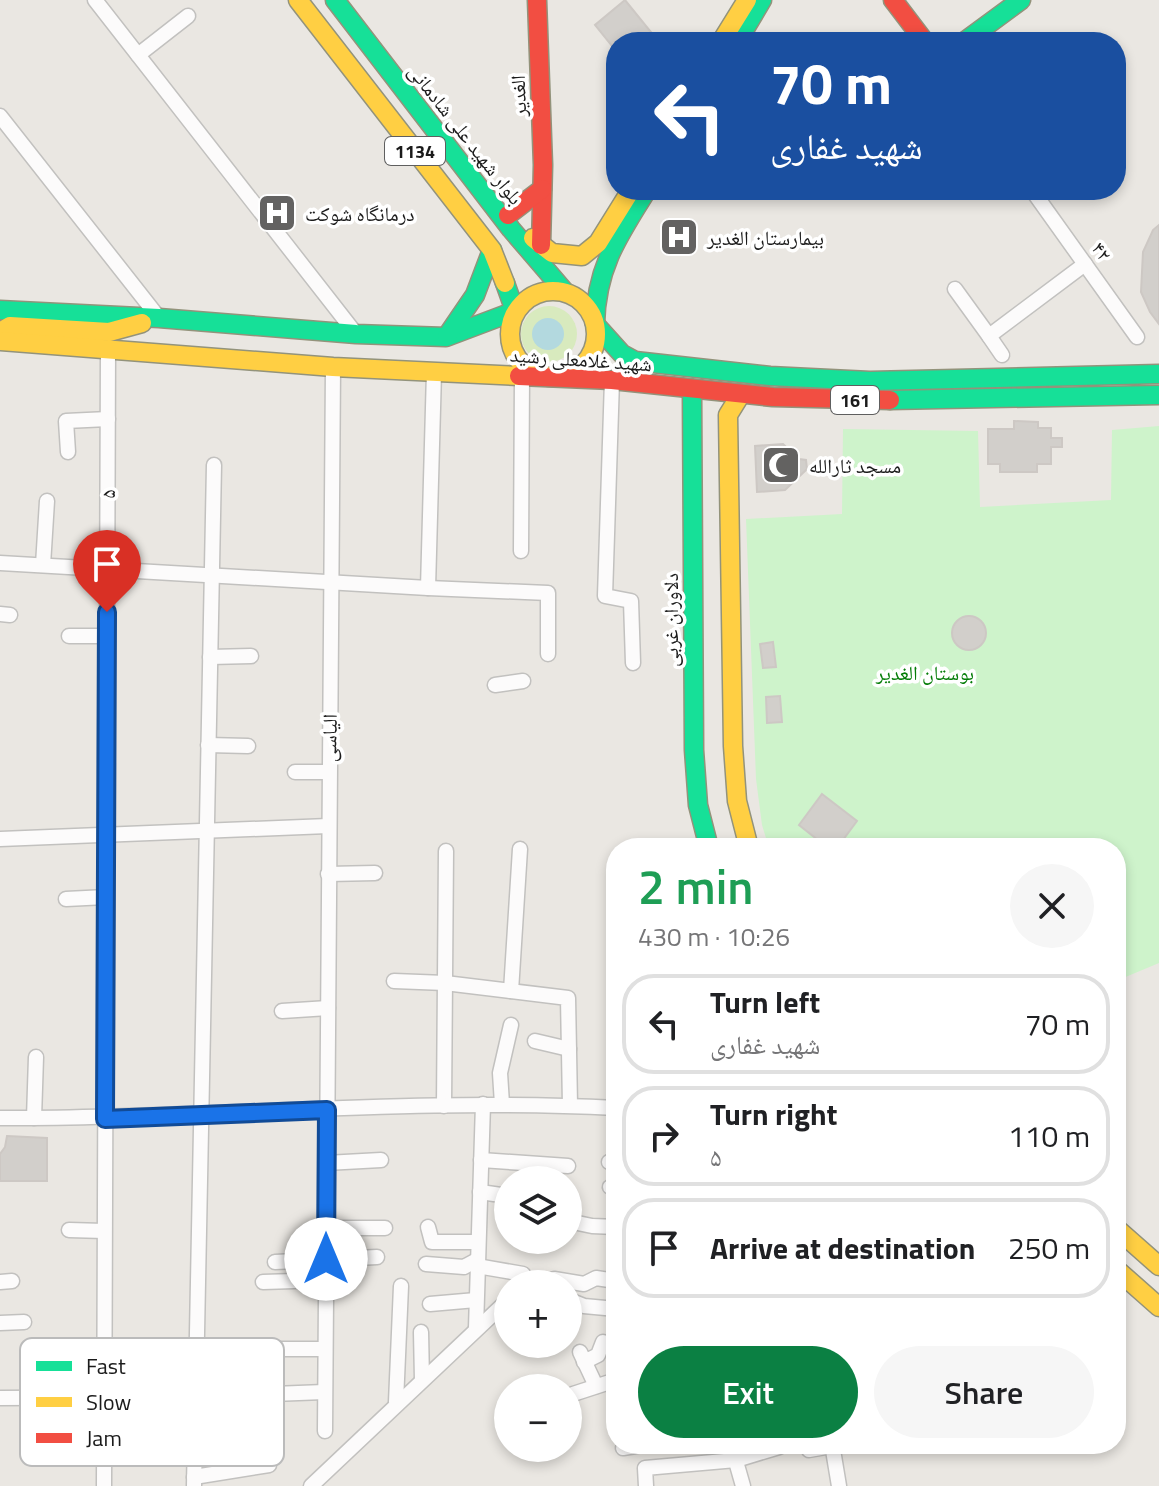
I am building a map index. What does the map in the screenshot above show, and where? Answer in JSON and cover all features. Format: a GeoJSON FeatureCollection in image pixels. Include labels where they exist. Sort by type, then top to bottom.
{"type":"FeatureCollection","features":[{"type":"Feature","properties":{"kind":"main road","name":"1134"},"geometry":{"type":"LineString","coordinates":[[298,0],[495,256],[515,311]]}},
{"type":"Feature","properties":{"kind":"main road","name":"بلوار شهید علی شادمانی"},"geometry":{"type":"LineString","coordinates":[[335,0],[491,203],[532,244],[565,292]]}},
{"type":"Feature","properties":{"kind":"main road","name":"الغدیر"},"geometry":{"type":"LineString","coordinates":[[532,244],[542,189],[537,0]]}},
{"type":"Feature","properties":{"kind":"main road"},"geometry":{"type":"LineString","coordinates":[[727,32],[747,0]]}},
{"type":"Feature","properties":{"kind":"main road"},"geometry":{"type":"LineString","coordinates":[[743,32],[762,0]]}},
{"type":"Feature","properties":{"kind":"main road"},"geometry":{"type":"LineString","coordinates":[[893,0],[917,32]]}},
{"type":"Feature","properties":{"kind":"main road"},"geometry":{"type":"LineString","coordinates":[[978,32],[1021,0]]}},
{"type":"Feature","properties":{"kind":"main road"},"geometry":{"type":"LineString","coordinates":[[508,215],[542,189]]}},
{"type":"Feature","properties":{"kind":"main road"},"geometry":{"type":"LineString","coordinates":[[491,203],[508,215],[532,244],[552,253],[582,256],[598,243],[625,200]]}},
{"type":"Feature","properties":{"kind":"main road"},"geometry":{"type":"LineString","coordinates":[[595,324],[589,310],[578,299],[565,292],[542,291],[522,302],[515,311],[509,333],[514,355],[530,371],[552,378],[565,376],[587,361],[596,337],[595,293],[602,265],[641,200]]}},
{"type":"Feature","properties":{"kind":"main road"},"geometry":{"type":"LineString","coordinates":[[446,337],[475,295],[495,256],[515,258],[532,244]]}},
{"type":"Feature","properties":{"kind":"main road","name":"شهید غلامعلی رشید"},"geometry":{"type":"LineString","coordinates":[[0,310],[159,318],[356,334],[446,337],[515,311]]}},
{"type":"Feature","properties":{"kind":"main road"},"geometry":{"type":"LineString","coordinates":[[0,332],[10,326],[109,332],[159,318]]}},
{"type":"Feature","properties":{"kind":"main road","name":"شهید غلامعلی رشید"},"geometry":{"type":"LineString","coordinates":[[595,324],[622,354],[635,361],[742,373],[870,381],[1159,374]]}},
{"type":"Feature","properties":{"kind":"main road","name":"شهید غلامعلی رشید"},"geometry":{"type":"LineString","coordinates":[[0,341],[333,367],[612,380],[741,394],[871,400],[1159,395]]}},
{"type":"Feature","properties":{"kind":"main road","name":"دلاوران غربی"},"geometry":{"type":"LineString","coordinates":[[692,390],[694,750],[698,805],[706,838]]}},
{"type":"Feature","properties":{"kind":"main road"},"geometry":{"type":"LineString","coordinates":[[741,394],[728,415],[730,678],[737,801],[746,838]]}},
{"type":"Feature","properties":{"kind":"main road"},"geometry":{"type":"LineString","coordinates":[[1126,1237],[1159,1266]]}},
{"type":"Feature","properties":{"kind":"main road"},"geometry":{"type":"LineString","coordinates":[[1126,1278],[1159,1307]]}},
{"type":"Feature","properties":{"kind":"street"},"geometry":{"type":"LineString","coordinates":[[95,0],[356,334]]}},
{"type":"Feature","properties":{"kind":"street"},"geometry":{"type":"LineString","coordinates":[[138,55],[188,16]]}},
{"type":"Feature","properties":{"kind":"street"},"geometry":{"type":"LineString","coordinates":[[0,116],[159,318]]}},
{"type":"Feature","properties":{"kind":"street","name":"۴۲"},"geometry":{"type":"LineString","coordinates":[[1039,200],[1137,337]]}},
{"type":"Feature","properties":{"kind":"street"},"geometry":{"type":"LineString","coordinates":[[989,336],[1085,264]]}},
{"type":"Feature","properties":{"kind":"street"},"geometry":{"type":"LineString","coordinates":[[955,289],[1002,355]]}},
{"type":"Feature","properties":{"kind":"street","name":"۵"},"geometry":{"type":"LineString","coordinates":[[104,1338],[108,349]]}},
{"type":"Feature","properties":{"kind":"street","name":"الیاسی"},"geometry":{"type":"LineString","coordinates":[[325,1431],[333,367]]}},
{"type":"Feature","properties":{"kind":"street"},"geometry":{"type":"LineString","coordinates":[[428,588],[434,372]]}},
{"type":"Feature","properties":{"kind":"street"},"geometry":{"type":"LineString","coordinates":[[521,551],[522,376]]}},
{"type":"Feature","properties":{"kind":"street"},"geometry":{"type":"LineString","coordinates":[[612,380],[605,596],[631,601],[633,663]]}},
{"type":"Feature","properties":{"kind":"street"},"geometry":{"type":"LineString","coordinates":[[68,452],[66,421],[108,419]]}},
{"type":"Feature","properties":{"kind":"street"},"geometry":{"type":"LineString","coordinates":[[196,1338],[214,465]]}},
{"type":"Feature","properties":{"kind":"street"},"geometry":{"type":"LineString","coordinates":[[43,565],[47,501]]}},
{"type":"Feature","properties":{"kind":"street"},"geometry":{"type":"LineString","coordinates":[[0,563],[548,593],[548,654]]}},
{"type":"Feature","properties":{"kind":"street"},"geometry":{"type":"LineString","coordinates":[[69,636],[107,636]]}},
{"type":"Feature","properties":{"kind":"street"},"geometry":{"type":"LineString","coordinates":[[210,657],[251,656]]}},
{"type":"Feature","properties":{"kind":"street"},"geometry":{"type":"LineString","coordinates":[[495,685],[523,681]]}},
{"type":"Feature","properties":{"kind":"street"},"geometry":{"type":"LineString","coordinates":[[208,745],[248,746]]}},
{"type":"Feature","properties":{"kind":"street"},"geometry":{"type":"LineString","coordinates":[[295,772],[329,772]]}},
{"type":"Feature","properties":{"kind":"street"},"geometry":{"type":"LineString","coordinates":[[0,839],[328,826]]}},
{"type":"Feature","properties":{"kind":"street"},"geometry":{"type":"LineString","coordinates":[[511,991],[520,849]]}},
{"type":"Feature","properties":{"kind":"street"},"geometry":{"type":"LineString","coordinates":[[444,1106],[446,851]]}},
{"type":"Feature","properties":{"kind":"street"},"geometry":{"type":"LineString","coordinates":[[328,874],[375,873]]}},
{"type":"Feature","properties":{"kind":"street"},"geometry":{"type":"LineString","coordinates":[[66,899],[106,897]]}},
{"type":"Feature","properties":{"kind":"street"},"geometry":{"type":"LineString","coordinates":[[394,981],[445,983],[568,998],[570,1105]]}},
{"type":"Feature","properties":{"kind":"street"},"geometry":{"type":"LineString","coordinates":[[282,1011],[328,1008]]}},
{"type":"Feature","properties":{"kind":"street"},"geometry":{"type":"LineString","coordinates":[[502,1104],[500,1073],[511,1025]]}},
{"type":"Feature","properties":{"kind":"street"},"geometry":{"type":"LineString","coordinates":[[535,1041],[569,1049]]}},
{"type":"Feature","properties":{"kind":"street"},"geometry":{"type":"LineString","coordinates":[[34,1118],[36,1057]]}},
{"type":"Feature","properties":{"kind":"street"},"geometry":{"type":"LineString","coordinates":[[476,1328],[483,1104]]}},
{"type":"Feature","properties":{"kind":"street"},"geometry":{"type":"LineString","coordinates":[[0,1118],[105,1119],[483,1104],[606,1107]]}},
{"type":"Feature","properties":{"kind":"street"},"geometry":{"type":"LineString","coordinates":[[326,1163],[381,1160]]}},
{"type":"Feature","properties":{"kind":"street"},"geometry":{"type":"LineString","coordinates":[[481,1160],[568,1166]]}},
{"type":"Feature","properties":{"kind":"street"},"geometry":{"type":"LineString","coordinates":[[480,1192],[494,1194]]}},
{"type":"Feature","properties":{"kind":"street"},"geometry":{"type":"LineString","coordinates":[[582,1224],[606,1227]]}},
{"type":"Feature","properties":{"kind":"street"},"geometry":{"type":"LineString","coordinates":[[428,1227],[432,1242],[478,1242]]}},
{"type":"Feature","properties":{"kind":"street"},"geometry":{"type":"LineString","coordinates":[[326,1228],[385,1228]]}},
{"type":"Feature","properties":{"kind":"street"},"geometry":{"type":"LineString","coordinates":[[69,1230],[104,1231]]}},
{"type":"Feature","properties":{"kind":"street"},"geometry":{"type":"LineString","coordinates":[[275,1262],[377,1257]]}},
{"type":"Feature","properties":{"kind":"street"},"geometry":{"type":"LineString","coordinates":[[426,1264],[464,1267],[477,1263],[506,1270]]}},
{"type":"Feature","properties":{"kind":"street"},"geometry":{"type":"LineString","coordinates":[[582,1284],[596,1278],[606,1280]]}},
{"type":"Feature","properties":{"kind":"street"},"geometry":{"type":"LineString","coordinates":[[263,1282],[325,1280]]}},
{"type":"Feature","properties":{"kind":"street"},"geometry":{"type":"LineString","coordinates":[[396,1402],[401,1286]]}},
{"type":"Feature","properties":{"kind":"street"},"geometry":{"type":"LineString","coordinates":[[430,1304],[476,1300]]}},
{"type":"Feature","properties":{"kind":"street"},"geometry":{"type":"LineString","coordinates":[[582,1305],[606,1308]]}},
{"type":"Feature","properties":{"kind":"street"},"geometry":{"type":"LineString","coordinates":[[311,1486],[494,1312]]}},
{"type":"Feature","properties":{"kind":"street"},"geometry":{"type":"LineString","coordinates":[[0,1323],[24,1322]]}},
{"type":"Feature","properties":{"kind":"street"},"geometry":{"type":"LineString","coordinates":[[421,1332],[422,1380]]}},
{"type":"Feature","properties":{"kind":"street"},"geometry":{"type":"LineString","coordinates":[[596,1386],[582,1357],[598,1355],[603,1342]]}},
{"type":"Feature","properties":{"kind":"street"},"geometry":{"type":"LineString","coordinates":[[284,1349],[325,1349]]}},
{"type":"Feature","properties":{"kind":"street"},"geometry":{"type":"LineString","coordinates":[[582,1391],[606,1383]]}},
{"type":"Feature","properties":{"kind":"street"},"geometry":{"type":"LineString","coordinates":[[284,1394],[324,1392]]}},
{"type":"Feature","properties":{"kind":"street"},"geometry":{"type":"LineString","coordinates":[[0,1398],[20,1398]]}},
{"type":"Feature","properties":{"kind":"street"},"geometry":{"type":"LineString","coordinates":[[734,1454],[739,1485]]}},
{"type":"Feature","properties":{"kind":"street"},"geometry":{"type":"LineString","coordinates":[[646,1486],[645,1468],[736,1460],[756,1454]]}},
{"type":"Feature","properties":{"kind":"street"},"geometry":{"type":"LineString","coordinates":[[834,1454],[839,1486]]}},
{"type":"Feature","properties":{"kind":"street"},"geometry":{"type":"LineString","coordinates":[[194,1481],[264,1466]]}},
{"type":"Feature","properties":{"kind":"green space"},"geometry":{"type":"Polygon","coordinates":[[[549,306],[569,314],[577,334],[569,354],[549,362],[529,354],[521,334],[529,314],[549,306]]]}},
{"type":"Feature","properties":{"kind":"green space","name":"بوستان الغدیر"},"geometry":{"type":"Polygon","coordinates":[[[1159,426],[1159,963],[1126,977],[1126,838],[766,838],[756,779],[746,519],[842,514],[843,429],[978,431],[980,507],[1111,500],[1112,430],[1159,426]]]}},
{"type":"Feature","properties":{"kind":"water"},"geometry":{"type":"Polygon","coordinates":[[[548,318],[559,323],[564,334],[559,345],[548,350],[537,345],[532,334],[537,323],[548,318]]]}},
{"type":"Feature","properties":{"kind":"building"},"geometry":{"type":"Polygon","coordinates":[[[625,0],[651,32],[606,32],[606,39],[595,25],[625,0]]]}},
{"type":"Feature","properties":{"kind":"building"},"geometry":{"type":"Polygon","coordinates":[[[1159,225],[1159,324],[1141,292],[1143,252],[1153,230],[1159,225]]]}},
{"type":"Feature","properties":{"kind":"building"},"geometry":{"type":"Polygon","coordinates":[[[1014,421],[1038,422],[1038,428],[1051,428],[1051,438],[1062,438],[1062,447],[1051,447],[1051,464],[1037,464],[1037,472],[1000,472],[1000,464],[988,464],[988,429],[1014,429],[1014,421]]]}},
{"type":"Feature","properties":{"kind":"building","name":"مسجد ثارالله"},"geometry":{"type":"Polygon","coordinates":[[[783,444],[799,459],[806,460],[807,469],[785,490],[757,492],[755,446],[783,444]]]}},
{"type":"Feature","properties":{"kind":"building"},"geometry":{"type":"Polygon","coordinates":[[[969,616],[981,621],[986,633],[981,645],[969,650],[957,645],[952,633],[957,621],[969,616]]]}},
{"type":"Feature","properties":{"kind":"building"},"geometry":{"type":"Polygon","coordinates":[[[773,642],[776,667],[763,668],[760,644],[773,642]]]}},
{"type":"Feature","properties":{"kind":"building"},"geometry":{"type":"Polygon","coordinates":[[[780,696],[782,722],[767,723],[766,697],[780,696]]]}},
{"type":"Feature","properties":{"kind":"building"},"geometry":{"type":"Polygon","coordinates":[[[822,794],[857,821],[844,838],[815,838],[799,825],[822,794]]]}},
{"type":"Feature","properties":{"kind":"building"},"geometry":{"type":"Polygon","coordinates":[[[7,1136],[47,1138],[47,1181],[0,1181],[0,1154],[7,1136]]]}},
{"type":"Feature","properties":{"kind":"traffic: fast"},"geometry":{"type":"LineString","coordinates":[[335,0],[511,229],[565,292]]}},
{"type":"Feature","properties":{"kind":"traffic: fast"},"geometry":{"type":"LineString","coordinates":[[743,32],[762,0]]}},
{"type":"Feature","properties":{"kind":"traffic: fast"},"geometry":{"type":"LineString","coordinates":[[978,32],[1021,0]]}},
{"type":"Feature","properties":{"kind":"traffic: fast"},"geometry":{"type":"LineString","coordinates":[[595,324],[604,269],[641,200]]}},
{"type":"Feature","properties":{"kind":"traffic: fast"},"geometry":{"type":"LineString","coordinates":[[447,336],[475,295],[492,250]]}},
{"type":"Feature","properties":{"kind":"traffic: fast"},"geometry":{"type":"LineString","coordinates":[[0,310],[159,318],[356,334],[446,337],[515,311],[505,283]]}},
{"type":"Feature","properties":{"kind":"traffic: fast"},"geometry":{"type":"LineString","coordinates":[[595,324],[622,354],[635,361],[770,376],[870,381],[1159,374]]}},
{"type":"Feature","properties":{"kind":"traffic: fast"},"geometry":{"type":"LineString","coordinates":[[692,390],[694,750],[698,805],[706,838]]}},
{"type":"Feature","properties":{"kind":"traffic: fast"},"geometry":{"type":"LineString","coordinates":[[890,400],[1159,395]]}},
{"type":"Feature","properties":{"kind":"traffic: slow"},"geometry":{"type":"LineString","coordinates":[[298,0],[492,250],[505,283]]}},
{"type":"Feature","properties":{"kind":"traffic: slow"},"geometry":{"type":"LineString","coordinates":[[727,32],[747,0]]}},
{"type":"Feature","properties":{"kind":"traffic: slow"},"geometry":{"type":"LineString","coordinates":[[533,238],[552,253],[582,256],[598,243],[625,200]]}},
{"type":"Feature","properties":{"kind":"traffic: slow"},"geometry":{"type":"LineString","coordinates":[[545,291],[561,291],[584,303],[593,317],[596,334],[593,351],[584,365],[561,377],[545,377],[529,370],[517,358],[510,342],[510,326],[517,310],[529,298],[545,291]]}},
{"type":"Feature","properties":{"kind":"traffic: slow"},"geometry":{"type":"LineString","coordinates":[[0,332],[10,326],[109,332],[142,323]]}},
{"type":"Feature","properties":{"kind":"traffic: slow"},"geometry":{"type":"LineString","coordinates":[[0,341],[333,367],[519,376]]}},
{"type":"Feature","properties":{"kind":"traffic: slow"},"geometry":{"type":"LineString","coordinates":[[741,394],[728,415],[733,746],[737,801],[746,838]]}},
{"type":"Feature","properties":{"kind":"traffic: slow"},"geometry":{"type":"LineString","coordinates":[[1126,1237],[1159,1266]]}},
{"type":"Feature","properties":{"kind":"traffic: slow"},"geometry":{"type":"LineString","coordinates":[[1126,1278],[1159,1307]]}},
{"type":"Feature","properties":{"kind":"traffic: jam"},"geometry":{"type":"LineString","coordinates":[[537,0],[543,165],[541,245]]}},
{"type":"Feature","properties":{"kind":"traffic: jam"},"geometry":{"type":"LineString","coordinates":[[893,0],[917,32]]}},
{"type":"Feature","properties":{"kind":"traffic: jam"},"geometry":{"type":"LineString","coordinates":[[508,215],[542,189]]}},
{"type":"Feature","properties":{"kind":"traffic: jam"},"geometry":{"type":"LineString","coordinates":[[519,376],[612,380],[773,397],[890,400]]}},
{"type":"Feature","properties":{"kind":"place","name":"درمانگاه شوکت"},"geometry":{"type":"Point","coordinates":[277,213]}},
{"type":"Feature","properties":{"kind":"place","name":"بیمارستان الغدیر"},"geometry":{"type":"Point","coordinates":[679,237]}},
{"type":"Feature","properties":{"kind":"place","name":"مسجد ثارالله"},"geometry":{"type":"Point","coordinates":[781,465]}},
{"type":"Feature","properties":{"kind":"route"},"geometry":{"type":"LineString","coordinates":[[107,612],[105,1119],[327,1110],[326,1259]]}}]}
